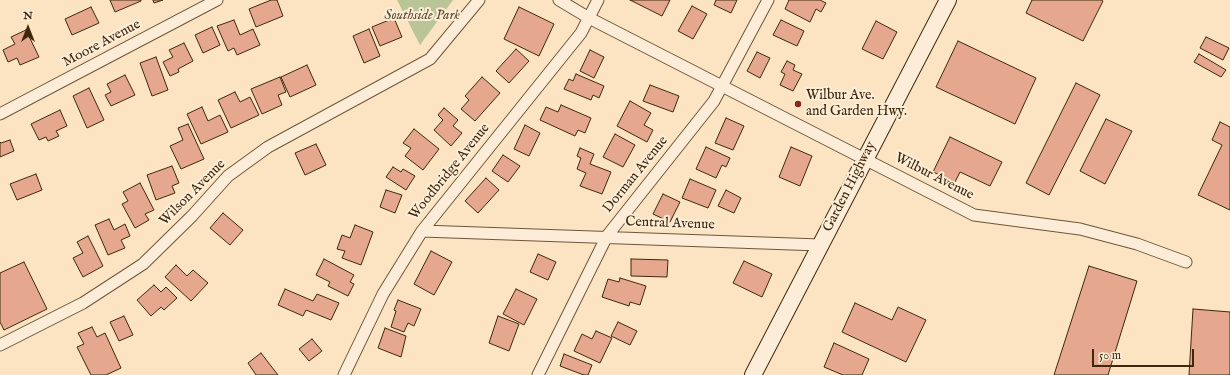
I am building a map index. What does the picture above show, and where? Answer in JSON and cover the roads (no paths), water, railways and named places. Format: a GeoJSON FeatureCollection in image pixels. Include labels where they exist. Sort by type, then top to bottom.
{"type":"FeatureCollection","features":[{"type":"Feature","properties":{"kind":"main road","name":"Garden Highway"},"geometry":{"type":"LineString","coordinates":[[753,375],[948,0]]}},
{"type":"Feature","properties":{"kind":"street","name":"Moore Avenue"},"geometry":{"type":"LineString","coordinates":[[0,114],[217,0]]}},
{"type":"Feature","properties":{"kind":"street","name":"Wilson Avenue"},"geometry":{"type":"LineString","coordinates":[[0,345],[83,303],[143,264],[192,216],[228,176],[268,147],[430,60],[479,0]]}},
{"type":"Feature","properties":{"kind":"street","name":"Wilbur Avenue"},"geometry":{"type":"LineString","coordinates":[[559,0],[589,18],[974,215],[1080,229],[1137,244],[1186,262]]}},
{"type":"Feature","properties":{"kind":"street","name":"Woodbridge Avenue"},"geometry":{"type":"LineString","coordinates":[[344,375],[383,294],[422,231],[581,33],[598,0]]}},
{"type":"Feature","properties":{"kind":"street","name":"Dorman Avenue"},"geometry":{"type":"LineString","coordinates":[[538,375],[607,236],[714,101],[768,0]]}},
{"type":"Feature","properties":{"kind":"street","name":"Central Avenue"},"geometry":{"type":"LineString","coordinates":[[422,231],[607,236],[820,245]]}},
{"type":"Feature","properties":{"kind":"place","name":"Wilbur Ave. and Garden Hwy."},"geometry":{"type":"Point","coordinates":[798,104]}},
{"type":"Feature","properties":{"kind":"park label","name":"Southside Park"},"geometry":{"type":"Point","coordinates":[422,16]}}]}
